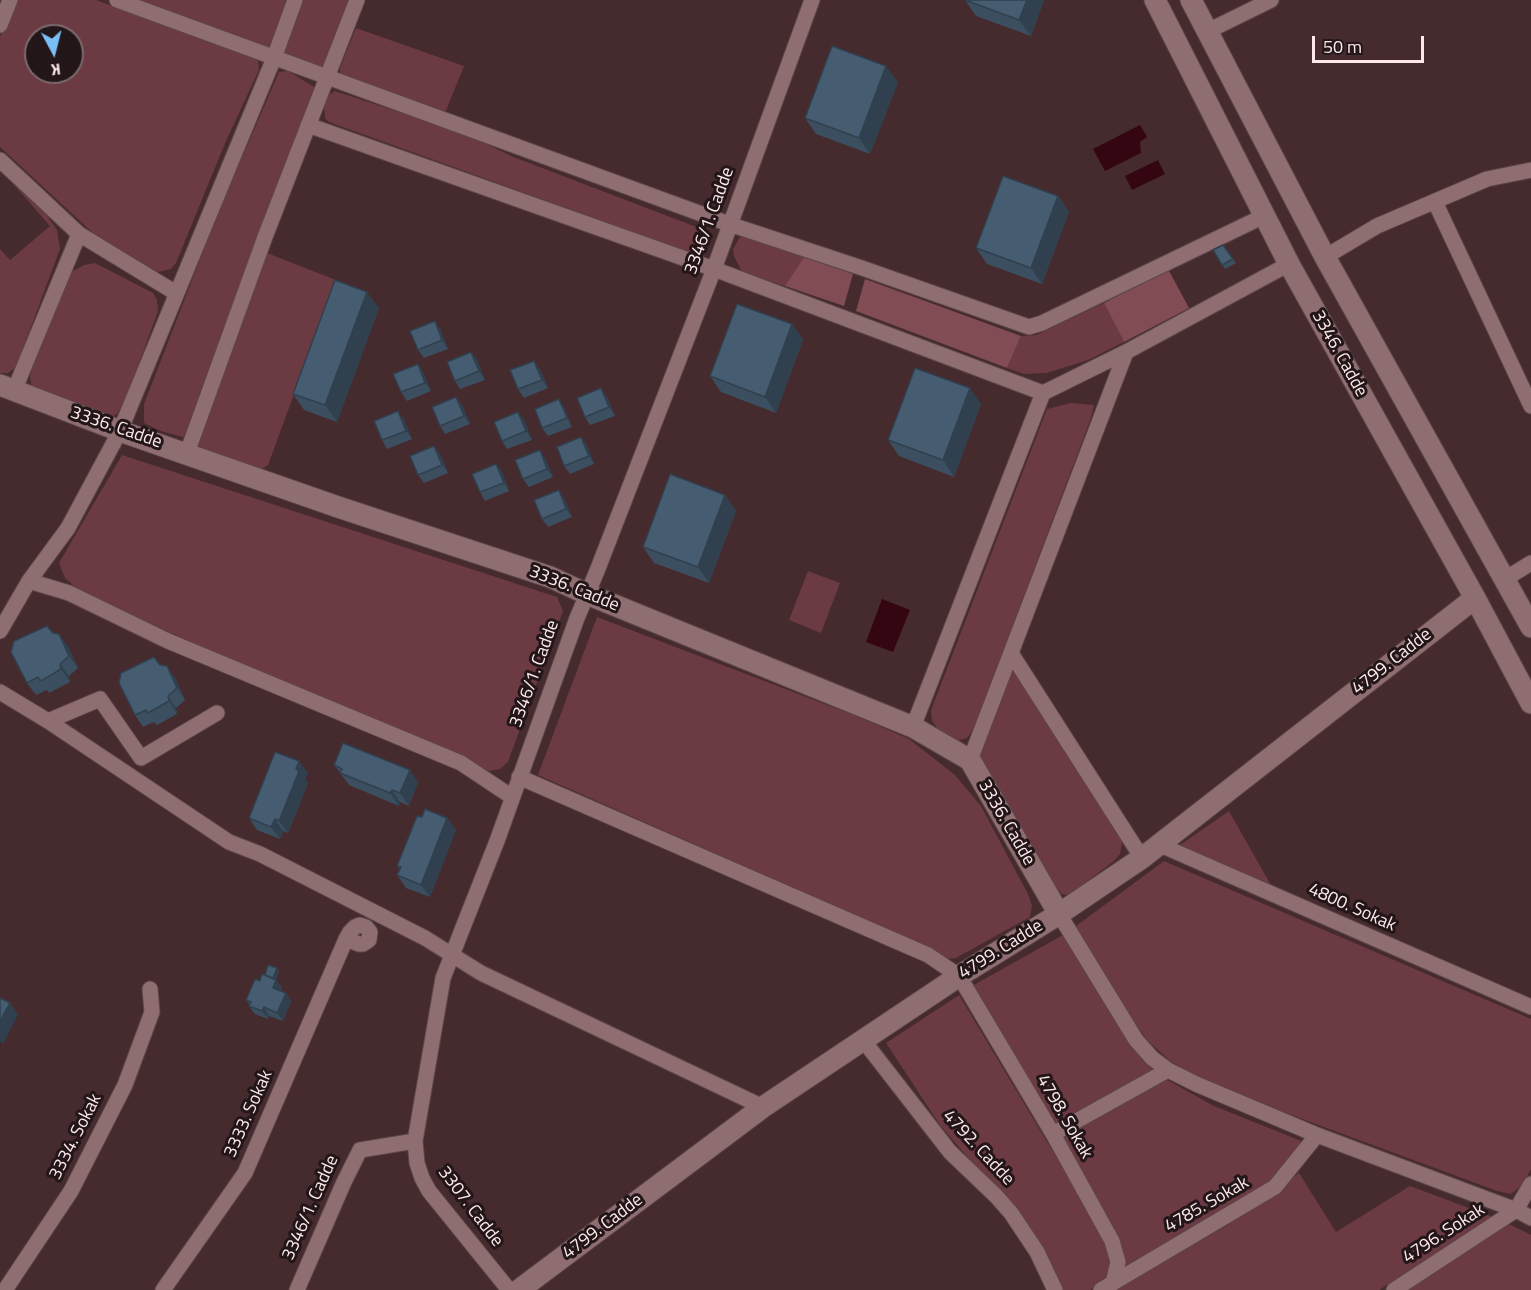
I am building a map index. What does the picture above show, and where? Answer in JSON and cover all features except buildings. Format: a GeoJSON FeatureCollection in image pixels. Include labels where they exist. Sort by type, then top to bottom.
{"type":"FeatureCollection","features":[{"type":"Feature","properties":{"kind":"street"},"geometry":{"type":"LineString","coordinates":[[0,25],[10,0]]}},
{"type":"Feature","properties":{"kind":"street"},"geometry":{"type":"LineString","coordinates":[[117,0],[729,224],[1029,327],[1042,323],[1264,216]]}},
{"type":"Feature","properties":{"kind":"street"},"geometry":{"type":"LineString","coordinates":[[0,631],[29,581],[68,528],[120,430],[274,58],[295,0]]}},
{"type":"Feature","properties":{"kind":"street"},"geometry":{"type":"LineString","coordinates":[[187,453],[265,237],[357,0]]}},
{"type":"Feature","properties":{"kind":"street","name":"3346/1. Cadde"},"geometry":{"type":"LineString","coordinates":[[297,1290],[360,1150],[415,1142],[443,978],[497,841],[577,618],[714,269],[812,0]]}},
{"type":"Feature","properties":{"kind":"street","name":"3346. Cadde"},"geometry":{"type":"LineString","coordinates":[[1155,0],[1289,264],[1531,703]]}},
{"type":"Feature","properties":{"kind":"street","name":"3346. Cadde"},"geometry":{"type":"LineString","coordinates":[[1191,0],[1325,257],[1531,627]]}},
{"type":"Feature","properties":{"kind":"street"},"geometry":{"type":"LineString","coordinates":[[1208,31],[1271,0]]}},
{"type":"Feature","properties":{"kind":"street"},"geometry":{"type":"LineString","coordinates":[[308,125],[714,269],[1043,393]]}},
{"type":"Feature","properties":{"kind":"street"},"geometry":{"type":"LineString","coordinates":[[3,168],[79,234],[176,293]]}},
{"type":"Feature","properties":{"kind":"street"},"geometry":{"type":"LineString","coordinates":[[1325,257],[1377,226],[1487,179],[1531,170]]}},
{"type":"Feature","properties":{"kind":"street"},"geometry":{"type":"LineString","coordinates":[[1435,202],[1531,406]]}},
{"type":"Feature","properties":{"kind":"street"},"geometry":{"type":"LineString","coordinates":[[7,388],[79,234]]}},
{"type":"Feature","properties":{"kind":"street"},"geometry":{"type":"LineString","coordinates":[[913,727],[1043,393],[1126,352],[1289,264]]}},
{"type":"Feature","properties":{"kind":"street"},"geometry":{"type":"LineString","coordinates":[[970,760],[1126,352]]}},
{"type":"Feature","properties":{"kind":"street","name":"3336. Cadde"},"geometry":{"type":"LineString","coordinates":[[7,388],[338,507],[550,577],[913,727],[970,760],[1059,914]]}},
{"type":"Feature","properties":{"kind":"street"},"geometry":{"type":"LineString","coordinates":[[1505,579],[1531,563]]}},
{"type":"Feature","properties":{"kind":"street"},"geometry":{"type":"LineString","coordinates":[[29,581],[69,593],[168,641],[461,764],[512,797]]}},
{"type":"Feature","properties":{"kind":"street","name":"4799. Cadde"},"geometry":{"type":"LineString","coordinates":[[519,1290],[763,1107],[959,976],[1059,914],[1142,858],[1475,598]]}},
{"type":"Feature","properties":{"kind":"street"},"geometry":{"type":"LineString","coordinates":[[1011,653],[1142,858]]}},
{"type":"Feature","properties":{"kind":"street"},"geometry":{"type":"LineString","coordinates":[[0,692],[48,721],[229,842],[260,854],[404,927],[481,974],[763,1107]]}},
{"type":"Feature","properties":{"kind":"street"},"geometry":{"type":"LineString","coordinates":[[48,721],[100,699],[141,758],[218,713]]}},
{"type":"Feature","properties":{"kind":"street"},"geometry":{"type":"LineString","coordinates":[[519,777],[928,955],[959,976]]}},
{"type":"Feature","properties":{"kind":"street","name":"4800. Sokak"},"geometry":{"type":"LineString","coordinates":[[1158,844],[1531,1007]]}},
{"type":"Feature","properties":{"kind":"street"},"geometry":{"type":"LineString","coordinates":[[1059,914],[1136,1040],[1152,1058],[1168,1070],[1317,1135],[1516,1210],[1531,1218]]}},
{"type":"Feature","properties":{"kind":"street","name":"3333. Sokak"},"geometry":{"type":"LineString","coordinates":[[163,1290],[245,1173],[346,939]]}},
{"type":"Feature","properties":{"kind":"street","name":"4798. Sokak"},"geometry":{"type":"LineString","coordinates":[[959,976],[1053,1134],[1116,1252],[1118,1262],[1107,1286]]}},
{"type":"Feature","properties":{"kind":"street","name":"3334. Sokak"},"geometry":{"type":"LineString","coordinates":[[4,1290],[71,1191],[125,1085],[152,1012],[150,989]]}},
{"type":"Feature","properties":{"kind":"street","name":"4792. Cadde"},"geometry":{"type":"LineString","coordinates":[[863,1040],[950,1152],[1011,1213],[1037,1252],[1055,1290]]}},
{"type":"Feature","properties":{"kind":"street"},"geometry":{"type":"LineString","coordinates":[[1053,1134],[1168,1070]]}},
{"type":"Feature","properties":{"kind":"street","name":"4785. Sokak"},"geometry":{"type":"LineString","coordinates":[[1107,1286],[1275,1187],[1317,1135]]}},
{"type":"Feature","properties":{"kind":"street","name":"3307. Cadde"},"geometry":{"type":"LineString","coordinates":[[415,1142],[417,1162],[429,1191],[509,1290]]}},
{"type":"Feature","properties":{"kind":"street"},"geometry":{"type":"LineString","coordinates":[[1516,1210],[1531,1184]]}},
{"type":"Feature","properties":{"kind":"street","name":"4796. Sokak"},"geometry":{"type":"LineString","coordinates":[[1394,1290],[1516,1210]]}},
{"type":"Feature","properties":{"kind":"shaded area"},"geometry":{"type":"Polygon","coordinates":[[[14,0],[96,0],[258,60],[259,70],[226,141],[176,263],[171,269],[158,272],[149,268],[93,233],[0,147],[0,37],[14,0]]]}},
{"type":"Feature","properties":{"kind":"shaded area"},"geometry":{"type":"Polygon","coordinates":[[[134,0],[286,0],[268,50],[134,0]]]}},
{"type":"Feature","properties":{"kind":"shaded area"},"geometry":{"type":"Polygon","coordinates":[[[300,0],[349,0],[328,58],[322,68],[283,54],[300,0]]]}},
{"type":"Feature","properties":{"kind":"shaded area"},"geometry":{"type":"Polygon","coordinates":[[[356,28],[464,66],[445,113],[340,75],[340,68],[356,28]]]}},
{"type":"Feature","properties":{"kind":"shaded area"},"geometry":{"type":"Polygon","coordinates":[[[288,71],[316,88],[200,392],[189,432],[183,437],[161,431],[144,423],[144,404],[218,213],[279,72],[288,71]]]}},
{"type":"Feature","properties":{"kind":"shaded area"},"geometry":{"type":"Polygon","coordinates":[[[335,91],[466,134],[511,156],[704,230],[707,239],[705,250],[694,254],[329,122],[325,118],[324,103],[335,91]]]}},
{"type":"Feature","properties":{"kind":"shaded area"},"geometry":{"type":"Polygon","coordinates":[[[1140,125],[1147,137],[1140,142],[1141,153],[1105,171],[1093,149],[1140,125]]]}},
{"type":"Feature","properties":{"kind":"shaded area"},"geometry":{"type":"Polygon","coordinates":[[[1158,160],[1165,174],[1132,190],[1125,176],[1158,160]]]}},
{"type":"Feature","properties":{"kind":"shaded area"},"geometry":{"type":"Polygon","coordinates":[[[10,175],[43,210],[57,230],[60,249],[16,367],[8,373],[0,373],[0,249],[10,260],[50,226],[8,178],[10,175]]]}},
{"type":"Feature","properties":{"kind":"shaded area"},"geometry":{"type":"Polygon","coordinates":[[[740,237],[760,240],[804,257],[785,286],[742,272],[733,249],[740,237]]]}},
{"type":"Feature","properties":{"kind":"shaded area"},"geometry":{"type":"Polygon","coordinates":[[[267,253],[336,280],[268,465],[260,470],[200,449],[197,442],[267,253]]]}},
{"type":"Feature","properties":{"kind":"shaded area"},"geometry":{"type":"Polygon","coordinates":[[[804,257],[853,274],[844,306],[785,286],[804,257]]]}},
{"type":"Feature","properties":{"kind":"shaded area"},"geometry":{"type":"Polygon","coordinates":[[[95,263],[153,293],[157,300],[158,311],[126,399],[117,414],[112,417],[33,390],[30,378],[31,363],[64,282],[73,271],[84,265],[95,263]]]}},
{"type":"Feature","properties":{"kind":"shaded area"},"geometry":{"type":"Polygon","coordinates":[[[1168,269],[1189,308],[1124,342],[1104,303],[1168,269]]]}},
{"type":"Feature","properties":{"kind":"shaded area"},"geometry":{"type":"Polygon","coordinates":[[[865,279],[1021,336],[1007,368],[856,311],[865,279]]]}},
{"type":"Feature","properties":{"kind":"shaded area"},"geometry":{"type":"Polygon","coordinates":[[[1104,303],[1124,342],[1088,360],[1047,373],[1024,374],[1007,368],[1021,336],[1036,335],[1104,303]]]}},
{"type":"Feature","properties":{"kind":"shaded area"},"geometry":{"type":"Polygon","coordinates":[[[1071,403],[1094,405],[1091,418],[974,728],[967,738],[957,741],[939,730],[932,721],[931,710],[1047,409],[1071,403]]]}},
{"type":"Feature","properties":{"kind":"shaded area"},"geometry":{"type":"Polygon","coordinates":[[[122,455],[557,597],[563,611],[508,762],[500,769],[489,771],[81,592],[65,578],[59,563],[122,455]]]}},
{"type":"Feature","properties":{"kind":"shaded area"},"geometry":{"type":"Polygon","coordinates":[[[808,571],[840,583],[821,633],[789,620],[808,571]]]}},
{"type":"Feature","properties":{"kind":"shaded area"},"geometry":{"type":"Polygon","coordinates":[[[882,599],[910,610],[893,652],[866,642],[882,599]]]}},
{"type":"Feature","properties":{"kind":"shaded area"},"geometry":{"type":"Polygon","coordinates":[[[597,617],[856,716],[909,739],[955,775],[981,806],[1028,894],[1032,905],[1030,917],[956,958],[947,959],[929,948],[538,775],[597,617]]]}},
{"type":"Feature","properties":{"kind":"shaded area"},"geometry":{"type":"Polygon","coordinates":[[[1012,670],[1120,830],[1122,843],[1120,854],[1069,895],[1062,894],[1055,886],[978,756],[1012,670]]]}},
{"type":"Feature","properties":{"kind":"shaded area"},"geometry":{"type":"Polygon","coordinates":[[[1229,811],[1272,887],[1180,845],[1229,811]]]}},
{"type":"Feature","properties":{"kind":"shaded area"},"geometry":{"type":"Polygon","coordinates":[[[1164,861],[1531,1019],[1531,1169],[1523,1184],[1511,1194],[1497,1191],[1213,1086],[1170,1061],[1147,1040],[1086,953],[1076,926],[1164,861]]]}},
{"type":"Feature","properties":{"kind":"shaded area"},"geometry":{"type":"Polygon","coordinates":[[[1063,935],[1142,1060],[1158,1072],[1055,1127],[972,986],[1063,935]]]}},
{"type":"Feature","properties":{"kind":"shaded area"},"geometry":{"type":"Polygon","coordinates":[[[959,995],[1112,1250],[1114,1265],[1108,1280],[1090,1290],[1057,1290],[977,1168],[940,1125],[886,1043],[959,995]]]}},
{"type":"Feature","properties":{"kind":"shaded area"},"geometry":{"type":"Polygon","coordinates":[[[1162,1077],[1214,1106],[1304,1142],[1274,1181],[1122,1273],[1063,1138],[1065,1131],[1162,1077]]]}},
{"type":"Feature","properties":{"kind":"shaded area"},"geometry":{"type":"Polygon","coordinates":[[[1299,1173],[1336,1232],[1410,1186],[1493,1217],[1379,1290],[1111,1290],[1228,1225],[1299,1173]]]}},
{"type":"Feature","properties":{"kind":"shaded area"},"geometry":{"type":"Polygon","coordinates":[[[1509,1224],[1531,1235],[1531,1290],[1406,1290],[1509,1224]]]}}]}
